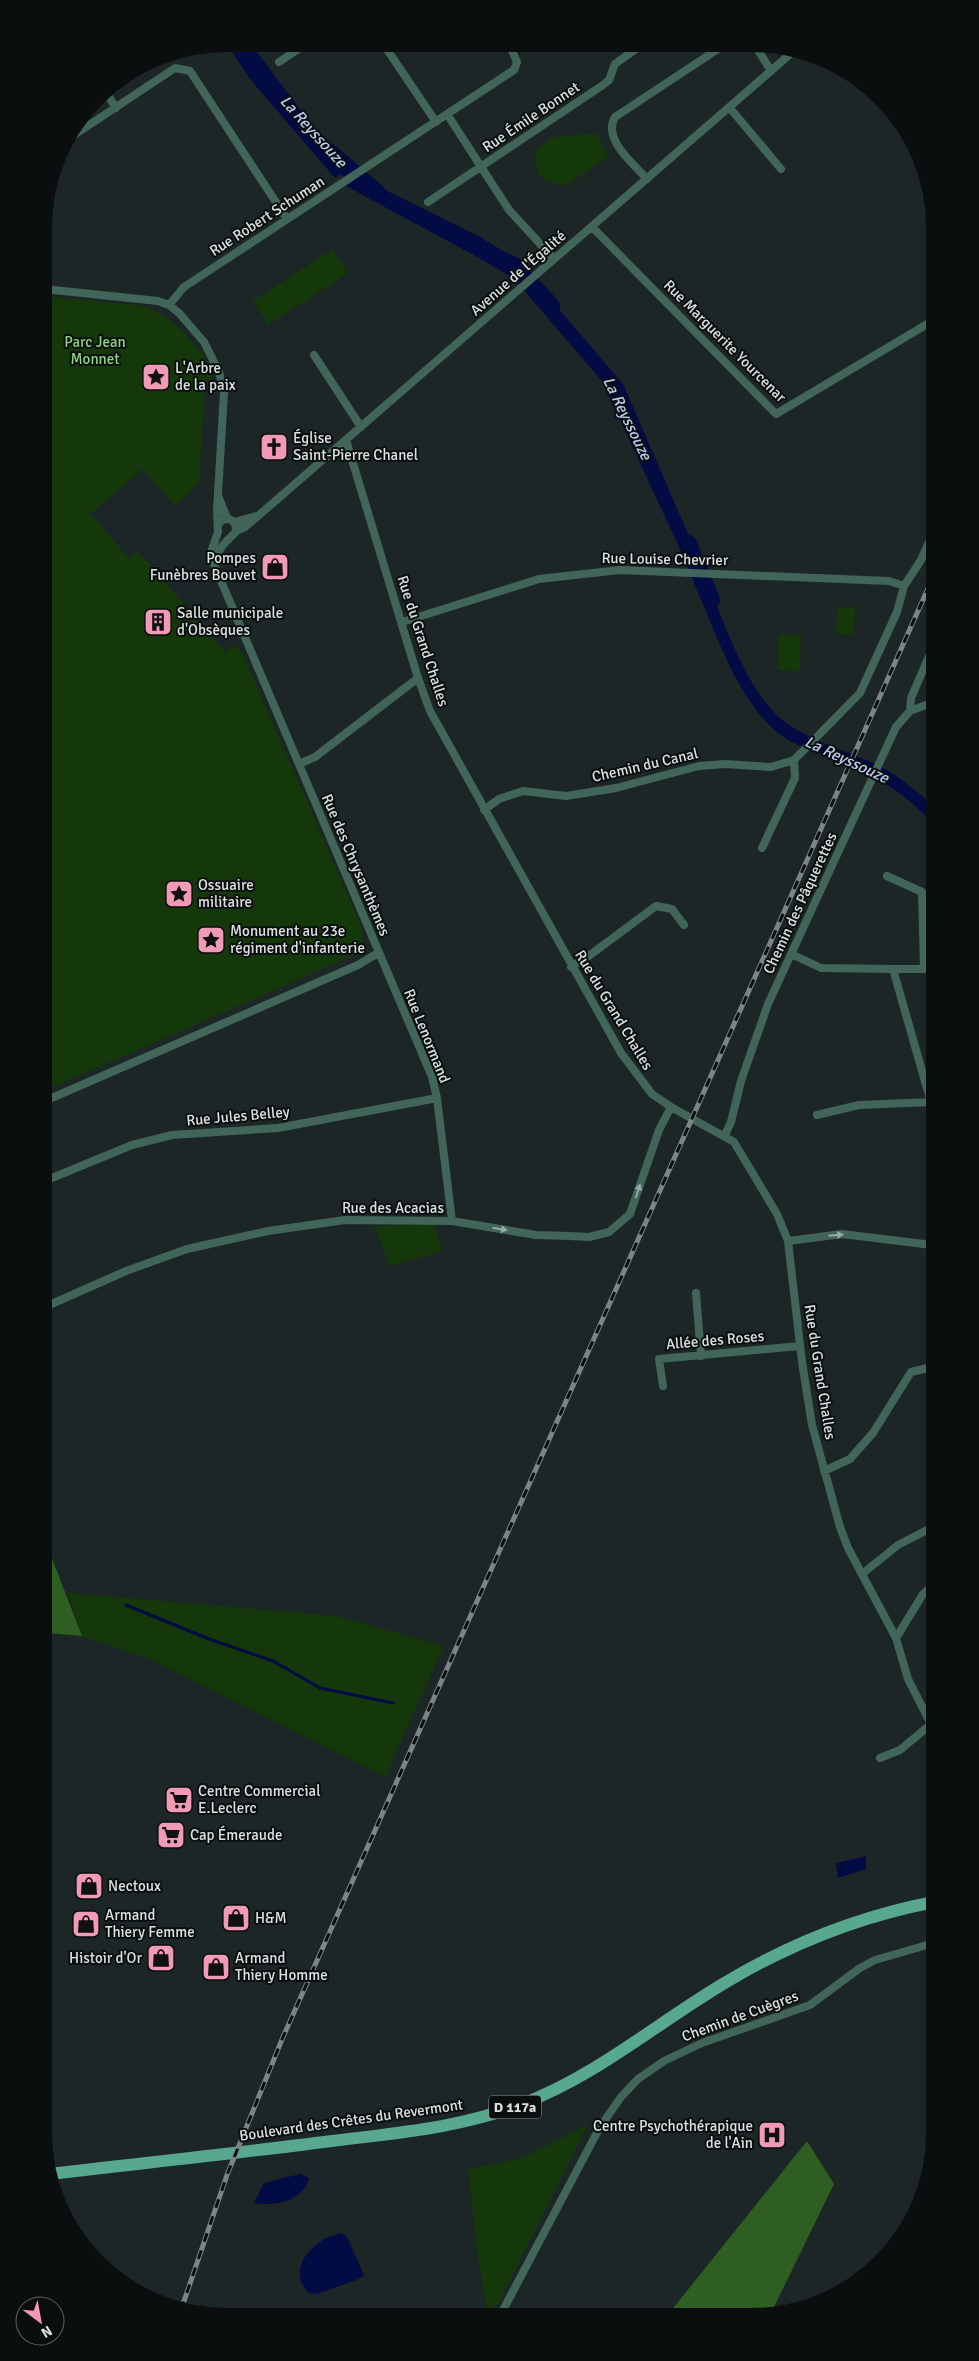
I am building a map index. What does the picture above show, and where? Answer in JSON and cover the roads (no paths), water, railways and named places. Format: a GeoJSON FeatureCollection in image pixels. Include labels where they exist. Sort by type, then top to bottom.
{"type":"FeatureCollection","features":[{"type":"Feature","properties":{"kind":"main road","name":"Boulevard des Crêtes du Revermont"},"geometry":{"type":"LineString","coordinates":[[57,2173],[395,2133],[454,2124],[486,2116],[521,2105],[599,2067],[726,1982],[780,1952],[846,1924],[896,1909],[926,1903]]}},
{"type":"Feature","properties":{"kind":"street"},"geometry":{"type":"LineString","coordinates":[[279,62],[294,52]]}},
{"type":"Feature","properties":{"kind":"street"},"geometry":{"type":"LineString","coordinates":[[389,52],[436,122]]}},
{"type":"Feature","properties":{"kind":"street","name":"Rue Robert Schuman"},"geometry":{"type":"LineString","coordinates":[[169,306],[184,287],[514,70],[517,62],[513,52]]}},
{"type":"Feature","properties":{"kind":"street","name":"Rue Émile Bonnet"},"geometry":{"type":"LineString","coordinates":[[428,202],[603,85],[609,80],[615,64],[632,52]]}},
{"type":"Feature","properties":{"kind":"street"},"geometry":{"type":"LineString","coordinates":[[647,179],[616,143],[610,131],[611,123],[615,117],[713,52]]}},
{"type":"Feature","properties":{"kind":"street"},"geometry":{"type":"LineString","coordinates":[[760,53],[771,71]]}},
{"type":"Feature","properties":{"kind":"street","name":"Avenue de l'Égalité"},"geometry":{"type":"LineString","coordinates":[[236,531],[245,527],[258,516],[788,56]]}},
{"type":"Feature","properties":{"kind":"street"},"geometry":{"type":"LineString","coordinates":[[84,129],[175,68],[183,68],[190,71],[287,219]]}},
{"type":"Feature","properties":{"kind":"street"},"geometry":{"type":"LineString","coordinates":[[110,98],[116,108]]}},
{"type":"Feature","properties":{"kind":"street"},"geometry":{"type":"LineString","coordinates":[[729,107],[781,169]]}},
{"type":"Feature","properties":{"kind":"street"},"geometry":{"type":"LineString","coordinates":[[447,114],[509,210],[554,259]]}},
{"type":"Feature","properties":{"kind":"street","name":"Rue Marguerite Yourcenar"},"geometry":{"type":"LineString","coordinates":[[592,227],[776,414],[926,325]]}},
{"type":"Feature","properties":{"kind":"street"},"geometry":{"type":"LineString","coordinates":[[53,290],[138,298],[169,306],[191,325],[204,342],[219,372],[224,392],[217,511],[218,532],[222,536],[228,537]]}},
{"type":"Feature","properties":{"kind":"street"},"geometry":{"type":"LineString","coordinates":[[314,355],[361,427]]}},
{"type":"Feature","properties":{"kind":"street","name":"Rue du Grand Challes"},"geometry":{"type":"LineString","coordinates":[[346,440],[418,678],[430,711],[484,810],[621,1053],[652,1094],[671,1107],[725,1135],[734,1142],[743,1154],[777,1214],[788,1241],[800,1346],[812,1425],[840,1528],[896,1638],[908,1679],[926,1715]]}},
{"type":"Feature","properties":{"kind":"street"},"geometry":{"type":"LineString","coordinates":[[214,564],[219,550],[228,537],[236,531],[218,496]]}},
{"type":"Feature","properties":{"kind":"street","name":"Avenue de l'Égalité"},"geometry":{"type":"LineString","coordinates":[[230,520],[258,516]]}},
{"type":"Feature","properties":{"kind":"street"},"geometry":{"type":"LineString","coordinates":[[219,523],[230,520]]}},
{"type":"Feature","properties":{"kind":"street","name":"Rue des Chrysanthèmes"},"geometry":{"type":"LineString","coordinates":[[53,1098],[358,965],[378,953],[214,564],[210,550],[218,532]]}},
{"type":"Feature","properties":{"kind":"street","name":"Chemin du Canal"},"geometry":{"type":"LineString","coordinates":[[484,810],[499,799],[523,791],[566,796],[616,788],[699,766],[725,764],[771,767],[794,760],[860,693],[897,612],[904,586],[926,549]]}},
{"type":"Feature","properties":{"kind":"street","name":"Rue Louise Chevrier"},"geometry":{"type":"LineString","coordinates":[[402,622],[538,579],[620,570],[889,581],[904,586]]}},
{"type":"Feature","properties":{"kind":"street"},"geometry":{"type":"LineString","coordinates":[[926,663],[911,698],[910,711],[926,705]]}},
{"type":"Feature","properties":{"kind":"street"},"geometry":{"type":"LineString","coordinates":[[299,764],[315,757],[418,678]]}},
{"type":"Feature","properties":{"kind":"street","name":"Chemin des Pâquerettes"},"geometry":{"type":"LineString","coordinates":[[725,1135],[731,1122],[741,1081],[768,1004],[896,727],[910,711]]}},
{"type":"Feature","properties":{"kind":"street"},"geometry":{"type":"LineString","coordinates":[[762,848],[795,778],[794,760]]}},
{"type":"Feature","properties":{"kind":"street"},"geometry":{"type":"LineString","coordinates":[[887,876],[922,892],[926,954]]}},
{"type":"Feature","properties":{"kind":"street"},"geometry":{"type":"LineString","coordinates":[[571,966],[586,958],[656,906],[672,909],[684,925]]}},
{"type":"Feature","properties":{"kind":"street","name":"Rue Lenormand"},"geometry":{"type":"LineString","coordinates":[[378,953],[432,1077],[437,1098],[452,1221]]}},
{"type":"Feature","properties":{"kind":"street"},"geometry":{"type":"LineString","coordinates":[[791,954],[821,968],[926,969]]}},
{"type":"Feature","properties":{"kind":"street"},"geometry":{"type":"LineString","coordinates":[[893,969],[926,1085]]}},
{"type":"Feature","properties":{"kind":"street","name":"Rue Jules Belley"},"geometry":{"type":"LineString","coordinates":[[52,1178],[132,1145],[172,1135],[278,1128],[437,1098]]}},
{"type":"Feature","properties":{"kind":"street"},"geometry":{"type":"LineString","coordinates":[[817,1115],[859,1105],[926,1103]]}},
{"type":"Feature","properties":{"kind":"street","name":"Rue des Acacias"},"geometry":{"type":"LineString","coordinates":[[52,1304],[126,1271],[187,1249],[268,1231],[345,1220],[452,1221],[536,1235],[589,1237],[609,1232],[630,1214],[658,1130],[671,1107]]}},
{"type":"Feature","properties":{"kind":"street"},"geometry":{"type":"LineString","coordinates":[[788,1241],[842,1234],[926,1244]]}},
{"type":"Feature","properties":{"kind":"street"},"geometry":{"type":"LineString","coordinates":[[696,1293],[702,1356]]}},
{"type":"Feature","properties":{"kind":"street","name":"Allée des Roses"},"geometry":{"type":"LineString","coordinates":[[663,1386],[660,1359],[800,1346]]}},
{"type":"Feature","properties":{"kind":"street"},"geometry":{"type":"LineString","coordinates":[[824,1471],[850,1459],[867,1439],[911,1372],[926,1368]]}},
{"type":"Feature","properties":{"kind":"street"},"geometry":{"type":"LineString","coordinates":[[862,1574],[898,1545],[926,1531]]}},
{"type":"Feature","properties":{"kind":"street"},"geometry":{"type":"LineString","coordinates":[[896,1638],[926,1591]]}},
{"type":"Feature","properties":{"kind":"street"},"geometry":{"type":"LineString","coordinates":[[880,1758],[900,1750],[926,1731]]}},
{"type":"Feature","properties":{"kind":"street","name":"Chemin de Cuègres"},"geometry":{"type":"LineString","coordinates":[[504,2308],[600,2127],[621,2098],[638,2079],[664,2061],[702,2043],[810,2005],[860,1968],[875,1960],[926,1944]]}},
{"type":"Feature","properties":{"kind":"water"},"geometry":{"type":"Polygon","coordinates":[[[232,52],[257,52],[317,132],[351,168],[335,178],[250,79],[232,52]]]}},
{"type":"Feature","properties":{"kind":"water"},"geometry":{"type":"Polygon","coordinates":[[[362,176],[367,181],[480,237],[523,263],[531,271],[516,284],[513,278],[481,259],[346,186],[362,176]]]}},
{"type":"Feature","properties":{"kind":"water"},"geometry":{"type":"Polygon","coordinates":[[[539,286],[623,384],[702,566],[687,564],[602,381],[528,295],[539,286]]]}},
{"type":"Feature","properties":{"kind":"water"},"geometry":{"type":"Polygon","coordinates":[[[705,578],[740,660],[763,699],[776,715],[802,733],[885,769],[903,781],[926,799],[926,816],[891,787],[843,762],[809,750],[784,738],[762,718],[738,682],[693,580],[705,578]]]}},
{"type":"Feature","properties":{"kind":"water"},"geometry":{"type":"Polygon","coordinates":[[[866,1856],[866,1869],[838,1878],[836,1863],[866,1856]]]}},
{"type":"Feature","properties":{"kind":"water"},"geometry":{"type":"Polygon","coordinates":[[[300,2174],[309,2178],[306,2186],[295,2197],[279,2203],[254,2203],[264,2183],[300,2174]]]}},
{"type":"Feature","properties":{"kind":"water"},"geometry":{"type":"Polygon","coordinates":[[[342,2233],[347,2237],[364,2275],[359,2279],[317,2294],[309,2293],[302,2284],[301,2265],[313,2247],[332,2236],[342,2233]]]}},
{"type":"Feature","properties":{"kind":"waterway","name":"La Reyssouze"},"geometry":{"type":"LineString","coordinates":[[330,153],[377,193]]}},
{"type":"Feature","properties":{"kind":"waterway","name":"La Reyssouze"},"geometry":{"type":"LineString","coordinates":[[506,262],[514,266],[551,306]]}},
{"type":"Feature","properties":{"kind":"waterway","name":"La Reyssouze"},"geometry":{"type":"LineString","coordinates":[[688,544],[711,600]]}},
{"type":"Feature","properties":{"kind":"waterway"},"geometry":{"type":"LineString","coordinates":[[126,1605],[209,1639],[273,1661],[320,1688],[393,1703]]}},
{"type":"Feature","properties":{"kind":"railway"},"geometry":{"type":"LineString","coordinates":[[184,2302],[227,2175],[283,2037],[926,593]]}},
{"type":"Feature","properties":{"kind":"place","name":"L'Arbre de la paix"},"geometry":{"type":"Point","coordinates":[156,377]}},
{"type":"Feature","properties":{"kind":"place","name":"Église Saint-Pierre Chanel"},"geometry":{"type":"Point","coordinates":[274,447]}},
{"type":"Feature","properties":{"kind":"place","name":"Pompes Funèbres Bouvet"},"geometry":{"type":"Point","coordinates":[275,567]}},
{"type":"Feature","properties":{"kind":"place","name":"Salle municipale d'Obsèques"},"geometry":{"type":"Point","coordinates":[158,622]}},
{"type":"Feature","properties":{"kind":"place","name":"Ossuaire militaire"},"geometry":{"type":"Point","coordinates":[179,894]}},
{"type":"Feature","properties":{"kind":"place","name":"Monument au 23e régiment d'infanterie"},"geometry":{"type":"Point","coordinates":[211,940]}},
{"type":"Feature","properties":{"kind":"place","name":"Centre Commercial E.Leclerc"},"geometry":{"type":"Point","coordinates":[179,1800]}},
{"type":"Feature","properties":{"kind":"place","name":"Cap Émeraude"},"geometry":{"type":"Point","coordinates":[171,1835]}},
{"type":"Feature","properties":{"kind":"place","name":"Nectoux"},"geometry":{"type":"Point","coordinates":[89,1886]}},
{"type":"Feature","properties":{"kind":"place","name":"H&M"},"geometry":{"type":"Point","coordinates":[236,1918]}},
{"type":"Feature","properties":{"kind":"place","name":"Armand Thiery Femme"},"geometry":{"type":"Point","coordinates":[86,1924]}},
{"type":"Feature","properties":{"kind":"place","name":"Histoir d'Or"},"geometry":{"type":"Point","coordinates":[161,1958]}},
{"type":"Feature","properties":{"kind":"place","name":"Armand Thiery Homme"},"geometry":{"type":"Point","coordinates":[216,1967]}},
{"type":"Feature","properties":{"kind":"place","name":"Centre Psychothérapique de l'Ain"},"geometry":{"type":"Point","coordinates":[772,2135]}},
{"type":"Feature","properties":{"kind":"park label","name":"Parc Jean Monnet"},"geometry":{"type":"Point","coordinates":[95,350]}}]}
